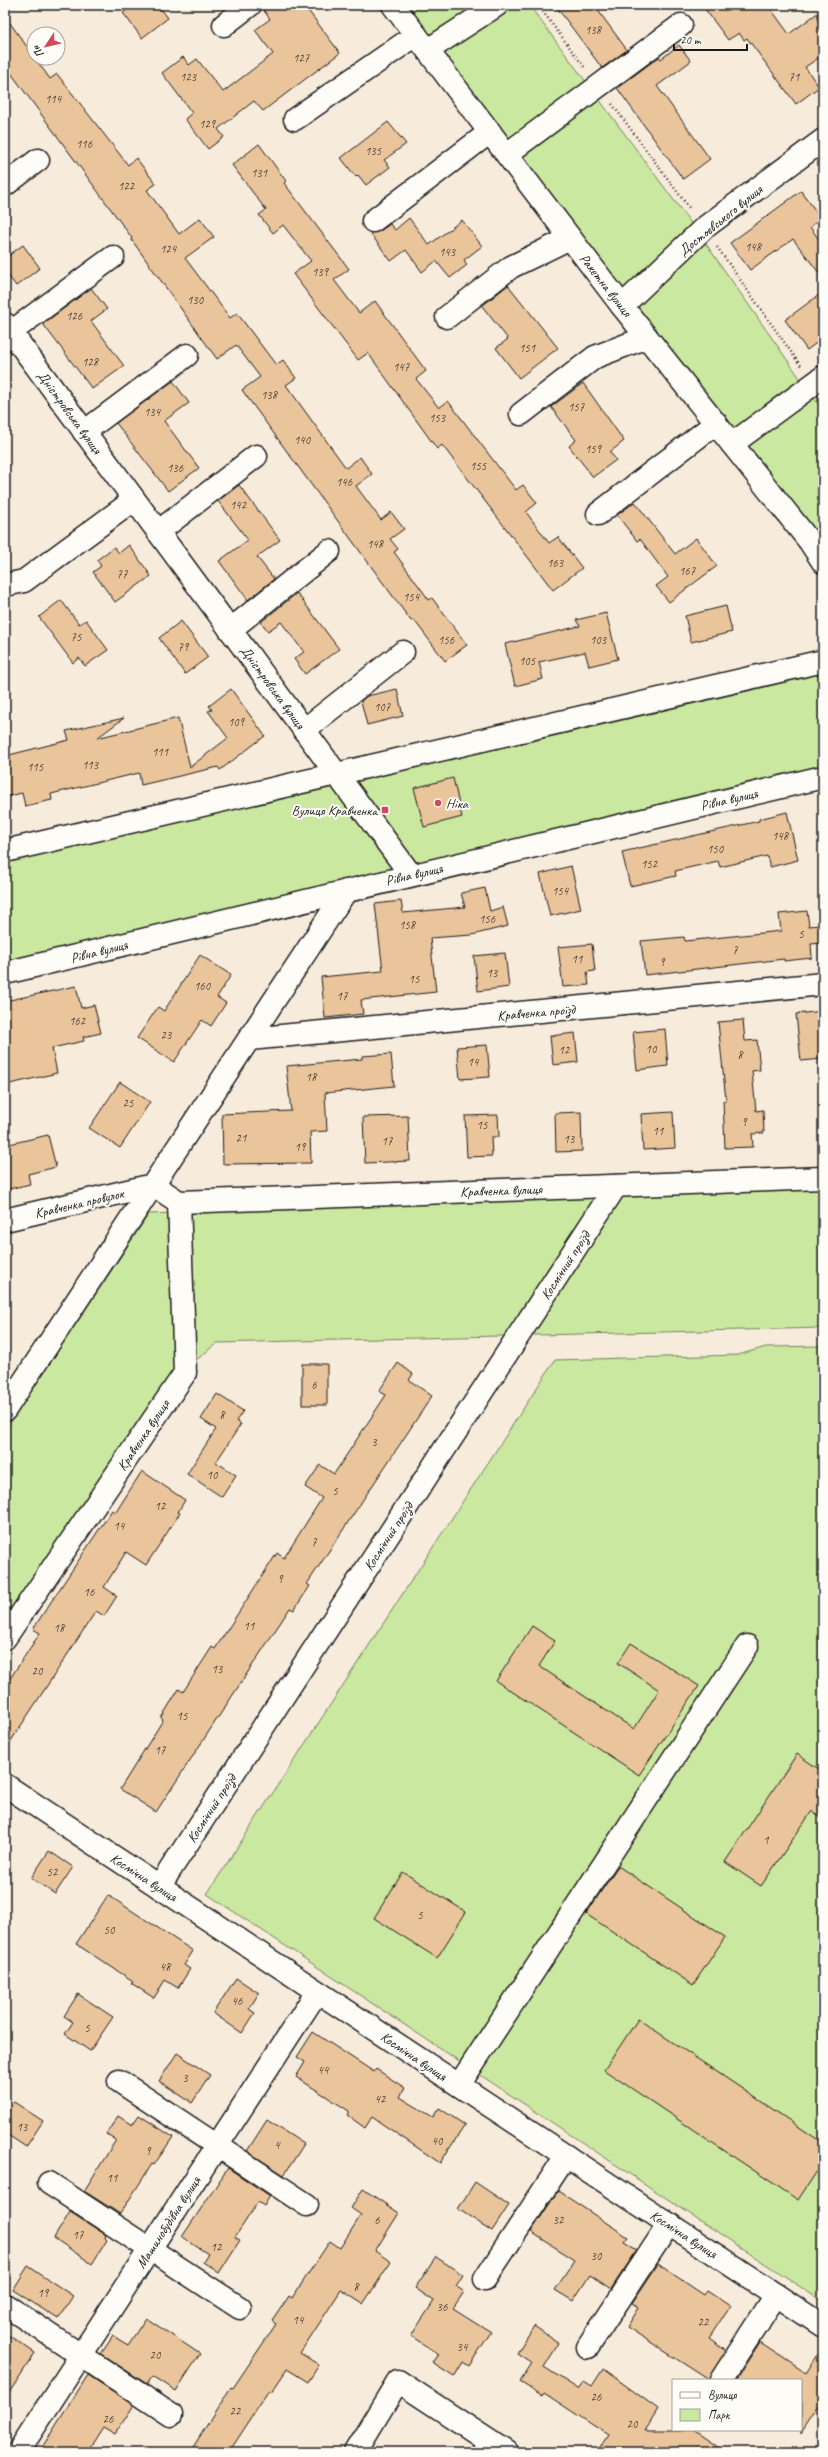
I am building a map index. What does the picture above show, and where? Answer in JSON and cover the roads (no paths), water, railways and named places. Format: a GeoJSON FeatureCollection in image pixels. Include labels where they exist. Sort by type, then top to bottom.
{"type":"FeatureCollection","features":[{"type":"Feature","properties":{"kind":"street"},"geometry":{"type":"LineString","coordinates":[[224,25],[250,5]]}},
{"type":"Feature","properties":{"kind":"street","name":"Ракетна вулиця"},"geometry":{"type":"LineString","coordinates":[[393,5],[622,306],[716,424],[732,444],[817,537],[823,562]]}},
{"type":"Feature","properties":{"kind":"street"},"geometry":{"type":"LineString","coordinates":[[295,119],[422,43],[497,5]]}},
{"type":"Feature","properties":{"kind":"street"},"geometry":{"type":"LineString","coordinates":[[507,154],[681,25]]}},
{"type":"Feature","properties":{"kind":"street"},"geometry":{"type":"LineString","coordinates":[[374,221],[490,132]]}},
{"type":"Feature","properties":{"kind":"street","name":"Достоєвського вулиця"},"geometry":{"type":"LineString","coordinates":[[622,306],[704,228],[823,140]]}},
{"type":"Feature","properties":{"kind":"street"},"geometry":{"type":"LineString","coordinates":[[5,186],[38,160]]}},
{"type":"Feature","properties":{"kind":"street"},"geometry":{"type":"LineString","coordinates":[[447,317],[511,267],[570,238]]}},
{"type":"Feature","properties":{"kind":"street"},"geometry":{"type":"LineString","coordinates":[[8,328],[113,257]]}},
{"type":"Feature","properties":{"kind":"street","name":"Дністровська вулиця"},"geometry":{"type":"LineString","coordinates":[[8,328],[411,875]]}},
{"type":"Feature","properties":{"kind":"street"},"geometry":{"type":"LineString","coordinates":[[521,414],[595,357],[647,337]]}},
{"type":"Feature","properties":{"kind":"street"},"geometry":{"type":"LineString","coordinates":[[84,432],[187,355]]}},
{"type":"Feature","properties":{"kind":"street"},"geometry":{"type":"LineString","coordinates":[[732,444],[818,380]]}},
{"type":"Feature","properties":{"kind":"street"},"geometry":{"type":"LineString","coordinates":[[598,514],[716,424]]}},
{"type":"Feature","properties":{"kind":"street"},"geometry":{"type":"LineString","coordinates":[[158,532],[256,456]]}},
{"type":"Feature","properties":{"kind":"street"},"geometry":{"type":"LineString","coordinates":[[5,585],[24,581],[134,500]]}},
{"type":"Feature","properties":{"kind":"street"},"geometry":{"type":"LineString","coordinates":[[230,630],[329,551]]}},
{"type":"Feature","properties":{"kind":"street"},"geometry":{"type":"LineString","coordinates":[[304,730],[403,652]]}},
{"type":"Feature","properties":{"kind":"street"},"geometry":{"type":"LineString","coordinates":[[5,851],[823,661]]}},
{"type":"Feature","properties":{"kind":"street","name":"Рівна вулиця"},"geometry":{"type":"LineString","coordinates":[[5,973],[823,777]]}},
{"type":"Feature","properties":{"kind":"street"},"geometry":{"type":"LineString","coordinates":[[5,1410],[346,891]]}},
{"type":"Feature","properties":{"kind":"street","name":"Кравченка проїзд"},"geometry":{"type":"LineString","coordinates":[[249,1039],[823,984]]}},
{"type":"Feature","properties":{"kind":"street","name":"Кравченка вулиця"},"geometry":{"type":"LineString","coordinates":[[5,1638],[185,1373],[179,1202],[823,1178]]}},
{"type":"Feature","properties":{"kind":"street"},"geometry":{"type":"LineString","coordinates":[[153,1185],[179,1202]]}},
{"type":"Feature","properties":{"kind":"street","name":"Кравченка провулок"},"geometry":{"type":"LineString","coordinates":[[5,1220],[153,1185]]}},
{"type":"Feature","properties":{"kind":"street","name":"Космічний проїзд"},"geometry":{"type":"LineString","coordinates":[[159,1887],[616,1186]]}},
{"type":"Feature","properties":{"kind":"street"},"geometry":{"type":"LineString","coordinates":[[459,2085],[746,1646]]}},
{"type":"Feature","properties":{"kind":"street","name":"Космічна вулиця"},"geometry":{"type":"LineString","coordinates":[[5,1785],[823,2326]]}},
{"type":"Feature","properties":{"kind":"street","name":"Машинобудівна вулиця"},"geometry":{"type":"LineString","coordinates":[[18,2452],[317,1992]]}},
{"type":"Feature","properties":{"kind":"street"},"geometry":{"type":"LineString","coordinates":[[119,2081],[308,2205]]}},
{"type":"Feature","properties":{"kind":"street"},"geometry":{"type":"LineString","coordinates":[[485,2279],[566,2156]]}},
{"type":"Feature","properties":{"kind":"street"},"geometry":{"type":"LineString","coordinates":[[49,2183],[240,2308]]}},
{"type":"Feature","properties":{"kind":"street"},"geometry":{"type":"LineString","coordinates":[[588,2347],[669,2224]]}},
{"type":"Feature","properties":{"kind":"street"},"geometry":{"type":"LineString","coordinates":[[721,2379],[776,2295]]}},
{"type":"Feature","properties":{"kind":"street"},"geometry":{"type":"LineString","coordinates":[[5,2305],[171,2414]]}},
{"type":"Feature","properties":{"kind":"street"},"geometry":{"type":"LineString","coordinates":[[355,2452],[398,2381],[506,2452]]}},
{"type":"Feature","properties":{"kind":"place","name":"Ніка"},"geometry":{"type":"Point","coordinates":[438,803]}},
{"type":"Feature","properties":{"kind":"place","name":"Вулиця Кравченка"},"geometry":{"type":"Point","coordinates":[385,810]}}]}
